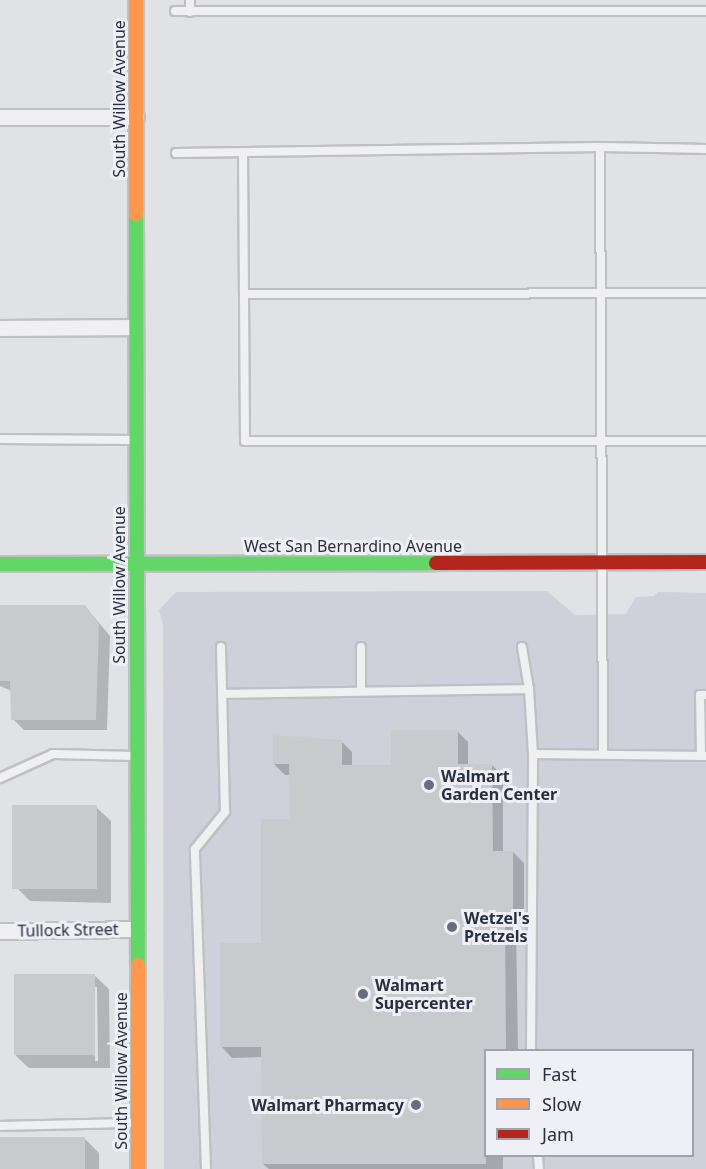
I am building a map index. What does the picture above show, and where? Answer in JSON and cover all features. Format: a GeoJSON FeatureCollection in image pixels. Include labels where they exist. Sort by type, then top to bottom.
{"type":"FeatureCollection","features":[{"type":"Feature","properties":{"kind":"street","name":"South Willow Avenue"},"geometry":{"type":"LineString","coordinates":[[136,0],[135,564],[138,1169]]}},
{"type":"Feature","properties":{"kind":"street"},"geometry":{"type":"LineString","coordinates":[[0,117],[136,117]]}},
{"type":"Feature","properties":{"kind":"street"},"geometry":{"type":"LineString","coordinates":[[0,328],[135,327]]}},
{"type":"Feature","properties":{"kind":"street","name":"West San Bernardino Avenue"},"geometry":{"type":"LineString","coordinates":[[0,564],[706,562]]}},
{"type":"Feature","properties":{"kind":"street","name":"Tullock Street"},"geometry":{"type":"LineString","coordinates":[[0,931],[136,929]]}},
{"type":"Feature","properties":{"kind":"lane"},"geometry":{"type":"LineString","coordinates":[[190,0],[190,12]]}},
{"type":"Feature","properties":{"kind":"lane"},"geometry":{"type":"LineString","coordinates":[[628,0],[628,11]]}},
{"type":"Feature","properties":{"kind":"lane"},"geometry":{"type":"LineString","coordinates":[[175,11],[706,11]]}},
{"type":"Feature","properties":{"kind":"lane"},"geometry":{"type":"LineString","coordinates":[[600,147],[599,441],[603,753]]}},
{"type":"Feature","properties":{"kind":"lane"},"geometry":{"type":"LineString","coordinates":[[176,153],[600,147],[706,148]]}},
{"type":"Feature","properties":{"kind":"lane"},"geometry":{"type":"LineString","coordinates":[[243,153],[245,441],[706,441]]}},
{"type":"Feature","properties":{"kind":"lane"},"geometry":{"type":"LineString","coordinates":[[244,294],[706,293]]}},
{"type":"Feature","properties":{"kind":"lane"},"geometry":{"type":"LineString","coordinates":[[0,439],[135,440]]}},
{"type":"Feature","properties":{"kind":"lane"},"geometry":{"type":"LineString","coordinates":[[206,1169],[195,849],[225,812],[221,647]]}},
{"type":"Feature","properties":{"kind":"lane"},"geometry":{"type":"LineString","coordinates":[[361,647],[361,691]]}},
{"type":"Feature","properties":{"kind":"lane"},"geometry":{"type":"LineString","coordinates":[[522,647],[529,689],[533,754],[531,1049]]}},
{"type":"Feature","properties":{"kind":"lane"},"geometry":{"type":"LineString","coordinates":[[222,694],[529,689]]}},
{"type":"Feature","properties":{"kind":"lane"},"geometry":{"type":"LineString","coordinates":[[533,754],[603,753],[703,756],[700,695],[706,695]]}},
{"type":"Feature","properties":{"kind":"lane"},"geometry":{"type":"LineString","coordinates":[[0,778],[53,754],[136,756]]}},
{"type":"Feature","properties":{"kind":"lane"},"geometry":{"type":"LineString","coordinates":[[0,1126],[137,1123]]}},
{"type":"Feature","properties":{"kind":"shaded area"},"geometry":{"type":"Polygon","coordinates":[[[547,591],[575,615],[626,614],[636,597],[654,596],[658,592],[706,593],[706,1169],[164,1169],[163,625],[159,610],[176,592],[547,591]]]}},
{"type":"Feature","properties":{"kind":"building"},"geometry":{"type":"Polygon","coordinates":[[[0,605],[85,605],[99,624],[96,720],[11,720],[10,681],[0,681],[0,605]]]}},
{"type":"Feature","properties":{"kind":"building","name":"Walmart Supercenter"},"geometry":{"type":"Polygon","coordinates":[[[391,730],[458,730],[458,764],[492,764],[493,851],[513,851],[513,913],[505,913],[506,1049],[484,1049],[484,1157],[486,1157],[486,1164],[262,1164],[261,1047],[220,1047],[220,943],[261,943],[261,819],[290,819],[289,764],[273,764],[273,735],[342,740],[342,765],[391,765],[391,730]]]}},
{"type":"Feature","properties":{"kind":"building"},"geometry":{"type":"Polygon","coordinates":[[[12,805],[97,805],[97,889],[12,889],[12,805]]]}},
{"type":"Feature","properties":{"kind":"building"},"geometry":{"type":"Polygon","coordinates":[[[14,974],[95,974],[95,1055],[14,1055],[14,974]]]}},
{"type":"Feature","properties":{"kind":"building"},"geometry":{"type":"Polygon","coordinates":[[[0,1137],[85,1137],[85,1169],[0,1169],[0,1137]]]}},
{"type":"Feature","properties":{"kind":"traffic: fast"},"geometry":{"type":"LineString","coordinates":[[136,214],[138,965]]}},
{"type":"Feature","properties":{"kind":"traffic: fast"},"geometry":{"type":"LineString","coordinates":[[0,564],[436,563]]}},
{"type":"Feature","properties":{"kind":"traffic: slow"},"geometry":{"type":"LineString","coordinates":[[136,0],[136,214]]}},
{"type":"Feature","properties":{"kind":"traffic: slow"},"geometry":{"type":"LineString","coordinates":[[138,965],[138,1169]]}},
{"type":"Feature","properties":{"kind":"traffic: jam"},"geometry":{"type":"LineString","coordinates":[[436,563],[706,562]]}},
{"type":"Feature","properties":{"kind":"place","name":"Walmart Garden Center"},"geometry":{"type":"Point","coordinates":[429,785]}},
{"type":"Feature","properties":{"kind":"place","name":"Wetzel's Pretzels"},"geometry":{"type":"Point","coordinates":[452,927]}},
{"type":"Feature","properties":{"kind":"place","name":"Walmart Supercenter"},"geometry":{"type":"Point","coordinates":[363,994]}},
{"type":"Feature","properties":{"kind":"place","name":"Walmart Pharmacy"},"geometry":{"type":"Point","coordinates":[416,1105]}}]}
